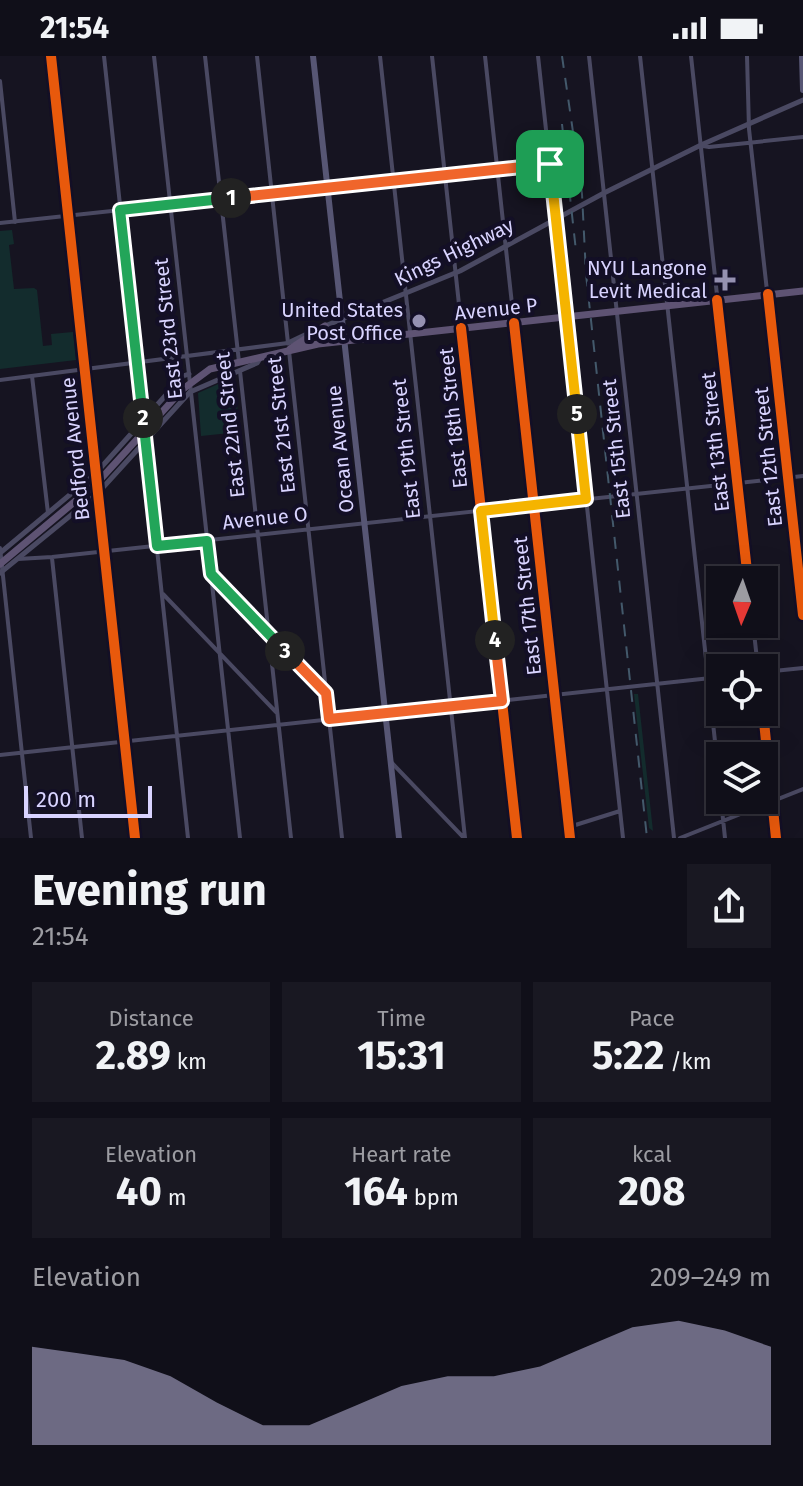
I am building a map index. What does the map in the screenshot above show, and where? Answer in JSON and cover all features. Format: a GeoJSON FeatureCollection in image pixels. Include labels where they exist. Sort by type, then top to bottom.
{"type":"FeatureCollection","features":[{"type":"Feature","properties":{"kind":"main road","name":"Bedford Avenue"},"geometry":{"type":"LineString","coordinates":[[51,56],[135,838]]}},
{"type":"Feature","properties":{"kind":"main road","name":"Ocean Avenue"},"geometry":{"type":"LineString","coordinates":[[313,56],[399,838]]}},
{"type":"Feature","properties":{"kind":"main road"},"geometry":{"type":"LineString","coordinates":[[802,56],[803,90]]}},
{"type":"Feature","properties":{"kind":"main road","name":"Avenue P"},"geometry":{"type":"LineString","coordinates":[[288,347],[803,291]]}},
{"type":"Feature","properties":{"kind":"main road"},"geometry":{"type":"LineString","coordinates":[[1,568],[97,483],[189,383],[210,369],[240,365],[288,347],[325,326]]}},
{"type":"Feature","properties":{"kind":"street"},"geometry":{"type":"LineString","coordinates":[[104,56],[188,838]]}},
{"type":"Feature","properties":{"kind":"street","name":"East 23rd Street"},"geometry":{"type":"LineString","coordinates":[[154,56],[240,838]]}},
{"type":"Feature","properties":{"kind":"street","name":"East 22nd Street"},"geometry":{"type":"LineString","coordinates":[[205,56],[291,838]]}},
{"type":"Feature","properties":{"kind":"street","name":"East 21st Street"},"geometry":{"type":"LineString","coordinates":[[257,56],[342,838]]}},
{"type":"Feature","properties":{"kind":"street","name":"East 19th Street"},"geometry":{"type":"LineString","coordinates":[[380,56],[464,838]]}},
{"type":"Feature","properties":{"kind":"street","name":"East 18th Street"},"geometry":{"type":"LineString","coordinates":[[432,56],[517,838]]}},
{"type":"Feature","properties":{"kind":"street","name":"East 17th Street"},"geometry":{"type":"LineString","coordinates":[[485,56],[570,838]]}},
{"type":"Feature","properties":{"kind":"street"},"geometry":{"type":"LineString","coordinates":[[538,56],[623,838]]}},
{"type":"Feature","properties":{"kind":"street","name":"East 15th Street"},"geometry":{"type":"LineString","coordinates":[[589,56],[657,684],[677,838]]}},
{"type":"Feature","properties":{"kind":"street"},"geometry":{"type":"LineString","coordinates":[[640,56],[706,660]]}},
{"type":"Feature","properties":{"kind":"street","name":"East 13th Street"},"geometry":{"type":"LineString","coordinates":[[691,56],[746,566]]}},
{"type":"Feature","properties":{"kind":"street","name":"East 12th Street"},"geometry":{"type":"LineString","coordinates":[[747,56],[749,124],[803,615]]}},
{"type":"Feature","properties":{"kind":"street"},"geometry":{"type":"LineString","coordinates":[[0,81],[15,222]]}},
{"type":"Feature","properties":{"kind":"street","name":"Kings Highway"},"geometry":{"type":"LineString","coordinates":[[325,326],[455,273],[652,169],[803,100]]}},
{"type":"Feature","properties":{"kind":"street"},"geometry":{"type":"LineString","coordinates":[[701,145],[709,147],[803,137]]}},
{"type":"Feature","properties":{"kind":"street"},"geometry":{"type":"LineString","coordinates":[[0,223],[550,164]]}},
{"type":"Feature","properties":{"kind":"street","name":"Avenue P"},"geometry":{"type":"LineString","coordinates":[[0,380],[237,350],[288,347]]}},
{"type":"Feature","properties":{"kind":"street"},"geometry":{"type":"LineString","coordinates":[[32,376],[50,527]]}},
{"type":"Feature","properties":{"kind":"street"},"geometry":{"type":"LineString","coordinates":[[1,568],[18,559],[50,527],[97,494],[146,441],[189,383],[183,376],[96,473],[0,551],[1,568],[31,838]]}},
{"type":"Feature","properties":{"kind":"street","name":"Avenue O"},"geometry":{"type":"LineString","coordinates":[[18,559],[803,476]]}},
{"type":"Feature","properties":{"kind":"street"},"geometry":{"type":"LineString","coordinates":[[52,557],[82,838]]}},
{"type":"Feature","properties":{"kind":"street"},"geometry":{"type":"LineString","coordinates":[[211,574],[326,693]]}},
{"type":"Feature","properties":{"kind":"street"},"geometry":{"type":"LineString","coordinates":[[162,592],[277,712]]}},
{"type":"Feature","properties":{"kind":"street"},"geometry":{"type":"LineString","coordinates":[[778,671],[803,668]]}},
{"type":"Feature","properties":{"kind":"street"},"geometry":{"type":"LineString","coordinates":[[0,755],[706,678]]}},
{"type":"Feature","properties":{"kind":"street"},"geometry":{"type":"LineString","coordinates":[[390,761],[464,838]]}},
{"type":"Feature","properties":{"kind":"street"},"geometry":{"type":"LineString","coordinates":[[778,799],[803,789]]}},
{"type":"Feature","properties":{"kind":"street"},"geometry":{"type":"LineString","coordinates":[[569,827],[620,811]]}},
{"type":"Feature","properties":{"kind":"street"},"geometry":{"type":"LineString","coordinates":[[723,814],[725,838]]}},
{"type":"Feature","properties":{"kind":"street"},"geometry":{"type":"LineString","coordinates":[[677,838],[741,814]]}},
{"type":"Feature","properties":{"kind":"street"},"geometry":{"type":"LineString","coordinates":[[774,814],[776,838]]}},
{"type":"Feature","properties":{"kind":"green space"},"geometry":{"type":"Polygon","coordinates":[[[12,230],[14,244],[9,245],[14,289],[37,290],[43,346],[52,345],[51,334],[73,332],[76,360],[0,369],[0,231],[12,230]]]}},
{"type":"Feature","properties":{"kind":"green space"},"geometry":{"type":"Polygon","coordinates":[[[234,377],[240,432],[201,436],[198,393],[234,377]]]}},
{"type":"Feature","properties":{"kind":"green space"},"geometry":{"type":"Polygon","coordinates":[[[634,694],[638,694],[653,831],[649,828],[634,694]]]}},
{"type":"Feature","properties":{"kind":"railway"},"geometry":{"type":"LineString","coordinates":[[562,56],[582,194],[586,274],[647,838]]}},
{"type":"Feature","properties":{"kind":"railway"},"geometry":{"type":"LineString","coordinates":[[562,124],[576,251]]}},
{"type":"Feature","properties":{"kind":"cycle path"},"geometry":{"type":"LineString","coordinates":[[51,56],[135,838]]}},
{"type":"Feature","properties":{"kind":"cycle path"},"geometry":{"type":"LineString","coordinates":[[768,294],[803,615]]}},
{"type":"Feature","properties":{"kind":"cycle path"},"geometry":{"type":"LineString","coordinates":[[717,300],[746,566]]}},
{"type":"Feature","properties":{"kind":"cycle path"},"geometry":{"type":"LineString","coordinates":[[514,323],[570,838]]}},
{"type":"Feature","properties":{"kind":"cycle path"},"geometry":{"type":"LineString","coordinates":[[461,328],[517,838]]}},
{"type":"Feature","properties":{"kind":"cycle path"},"geometry":{"type":"LineString","coordinates":[[764,726],[776,838]]}},
{"type":"Feature","properties":{"kind":"place","name":"NYU Langone Levit Medical"},"geometry":{"type":"Point","coordinates":[725,280]}},
{"type":"Feature","properties":{"kind":"place","name":"United States Post Office"},"geometry":{"type":"Point","coordinates":[419,321]}},
{"type":"Feature","properties":{"kind":"route"},"geometry":{"type":"LineString","coordinates":[[550,164],[586,499],[481,511],[502,701],[329,719],[326,693],[211,574],[207,541],[157,546],[120,210],[550,164]]}}]}
